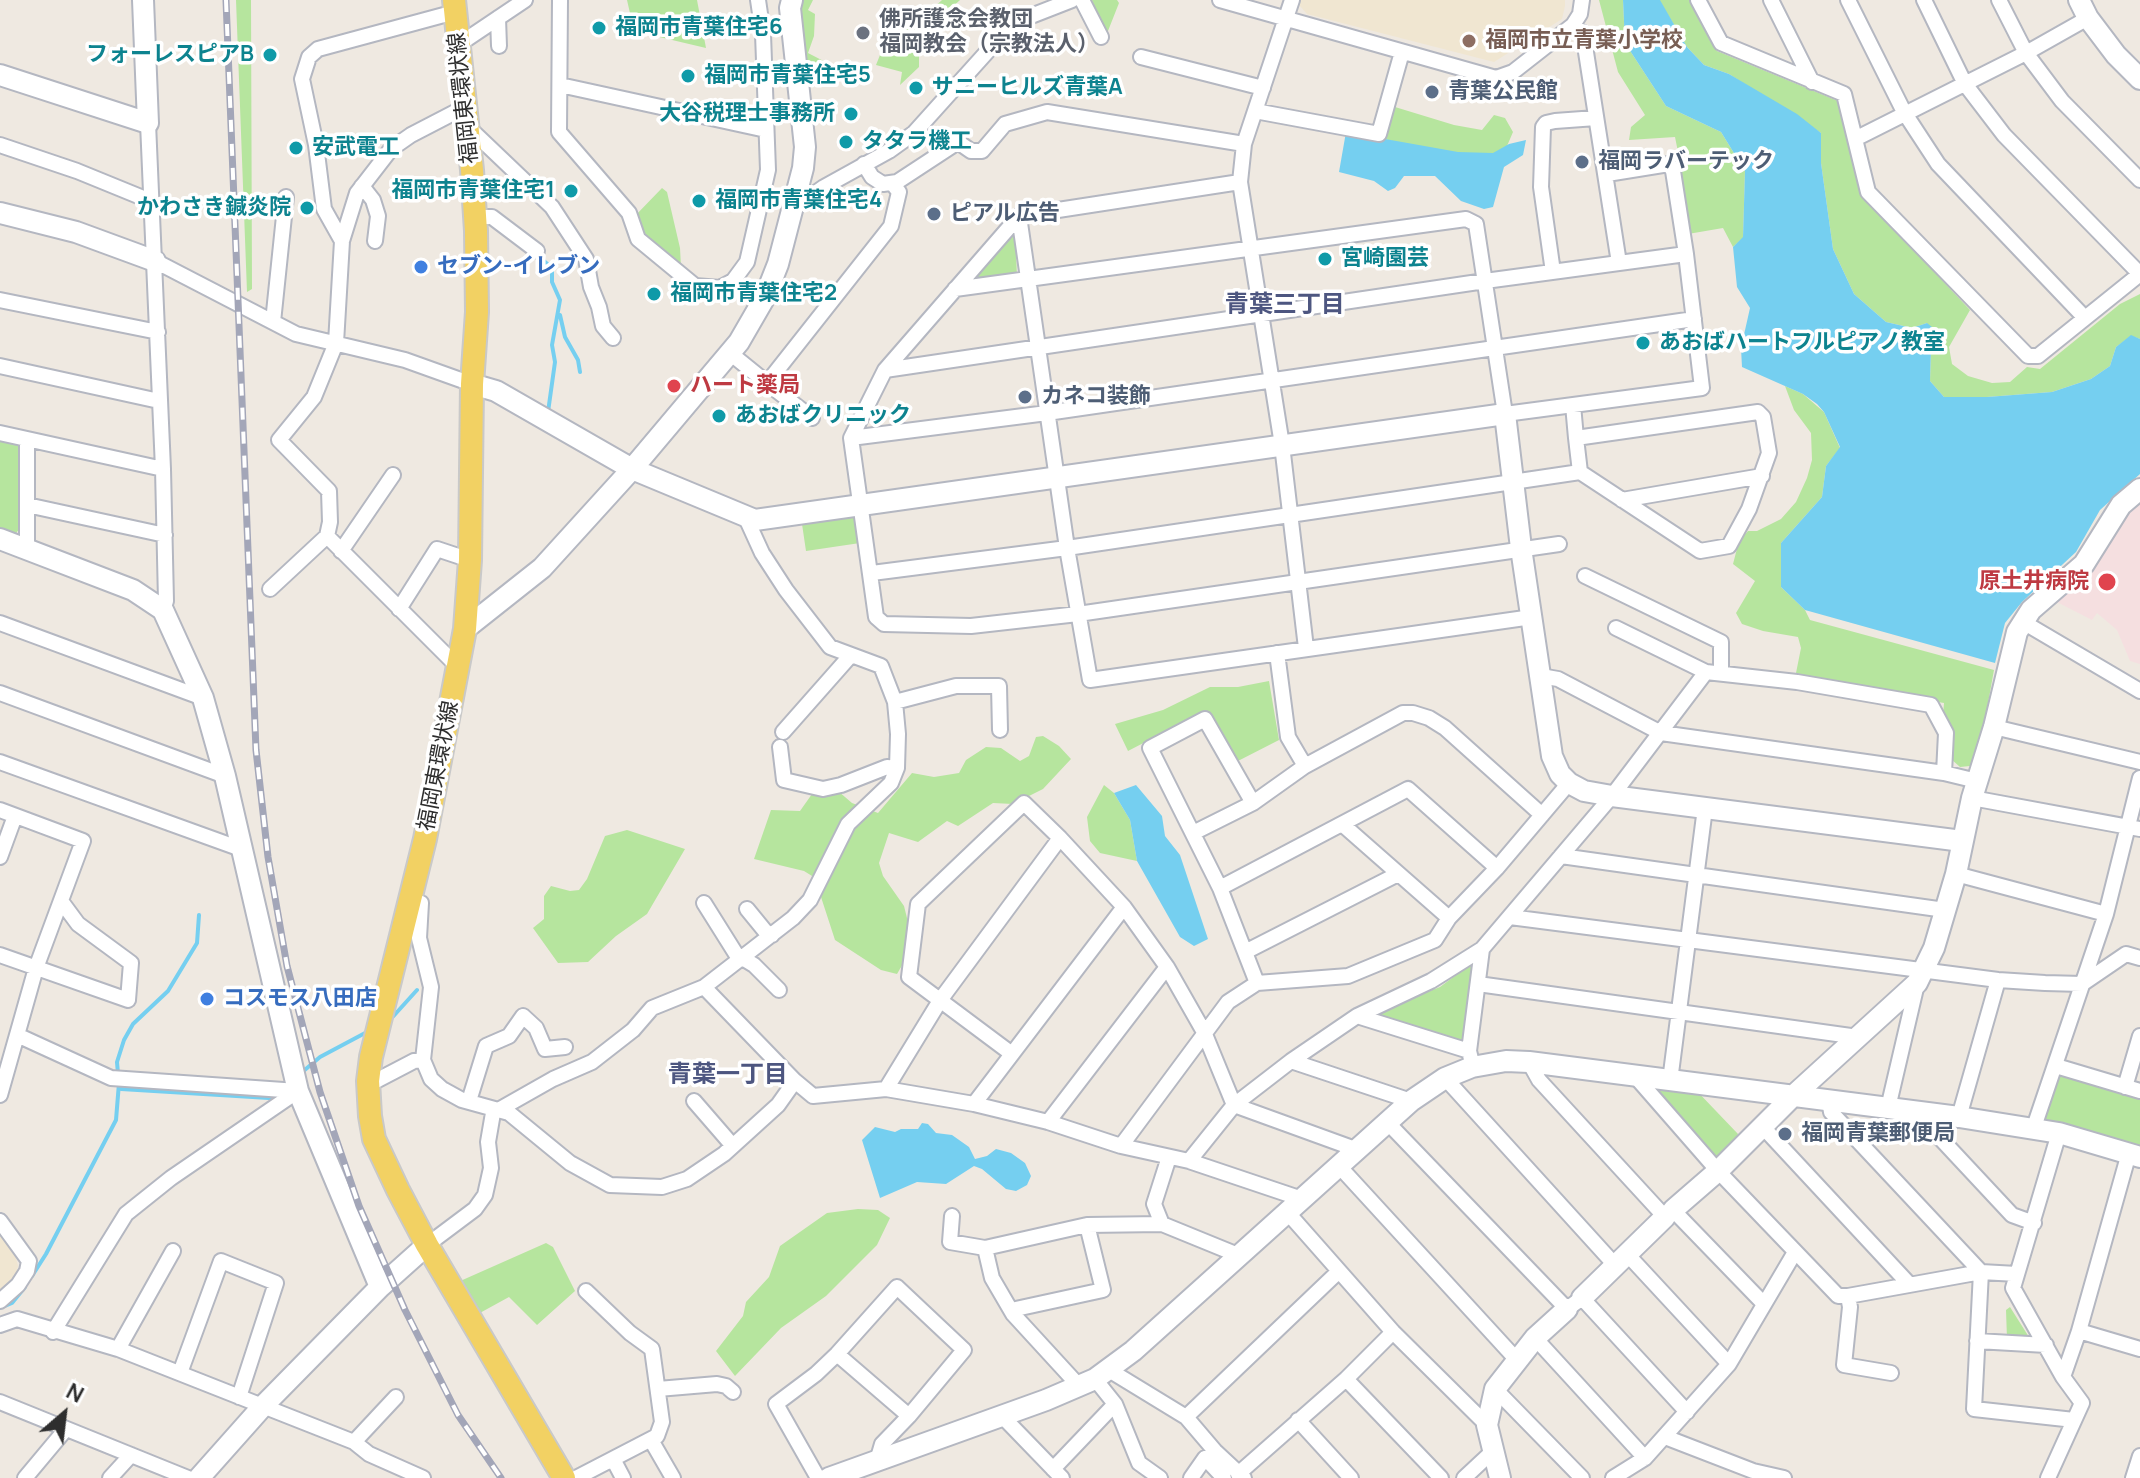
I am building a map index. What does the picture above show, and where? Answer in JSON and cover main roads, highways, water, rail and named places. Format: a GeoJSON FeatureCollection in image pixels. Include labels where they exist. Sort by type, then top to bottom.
{"type":"FeatureCollection","features":[{"type":"Feature","properties":{"kind":"main road","name":"福岡東環状線"},"geometry":{"type":"LineString","coordinates":[[455,6],[475,217],[477,312],[465,629],[437,781],[371,1057],[368,1085],[370,1116],[374,1139],[427,1245],[564,1478]]}},
{"type":"Feature","properties":{"kind":"water"},"geometry":{"type":"Polygon","coordinates":[[[1623,0],[1660,0],[1687,47],[1704,65],[1729,74],[1797,114],[1821,133],[1821,163],[1833,249],[1854,294],[1886,322],[1912,328],[1927,323],[1938,332],[1931,349],[1930,381],[1944,397],[2052,392],[2091,379],[2110,366],[2116,347],[2131,335],[2140,339],[2140,474],[2100,510],[2076,552],[2022,602],[2005,623],[1995,663],[1805,610],[1781,587],[1781,543],[1822,497],[1826,466],[1840,447],[1817,404],[1803,394],[1742,367],[1741,348],[1750,308],[1737,287],[1733,247],[1743,237],[1745,171],[1721,132],[1666,106],[1625,43],[1623,0]]]}},
{"type":"Feature","properties":{"kind":"water"},"geometry":{"type":"Polygon","coordinates":[[[1346,132],[1458,152],[1493,153],[1509,144],[1526,140],[1523,155],[1504,167],[1493,207],[1484,209],[1461,201],[1435,176],[1404,176],[1395,188],[1388,191],[1374,181],[1339,172],[1346,132]]]}},
{"type":"Feature","properties":{"kind":"water"},"geometry":{"type":"Polygon","coordinates":[[[1136,785],[1162,816],[1165,836],[1180,855],[1208,939],[1194,946],[1180,937],[1137,861],[1130,820],[1114,793],[1136,785]]]}},
{"type":"Feature","properties":{"kind":"water"},"geometry":{"type":"Polygon","coordinates":[[[922,1123],[928,1124],[936,1133],[952,1135],[969,1147],[975,1159],[987,1156],[996,1149],[1011,1153],[1025,1163],[1031,1176],[1027,1185],[1016,1191],[1006,1189],[974,1166],[946,1184],[917,1182],[880,1198],[862,1140],[875,1127],[895,1132],[918,1129],[922,1123]]]}},
{"type":"Feature","properties":{"kind":"waterway"},"geometry":{"type":"LineString","coordinates":[[537,255],[552,268],[552,282],[560,300],[552,345],[555,362],[548,412]]}},
{"type":"Feature","properties":{"kind":"waterway"},"geometry":{"type":"LineString","coordinates":[[560,315],[565,337],[578,360],[580,372]]}},
{"type":"Feature","properties":{"kind":"waterway"},"geometry":{"type":"LineString","coordinates":[[118,1074],[117,1062],[133,1024],[168,991],[197,943],[199,915]]}},
{"type":"Feature","properties":{"kind":"waterway"},"geometry":{"type":"LineString","coordinates":[[389,1021],[417,990]]}},
{"type":"Feature","properties":{"kind":"waterway"},"geometry":{"type":"LineString","coordinates":[[300,1074],[320,1057],[367,1032]]}},
{"type":"Feature","properties":{"kind":"waterway"},"geometry":{"type":"LineString","coordinates":[[32,1276],[116,1120],[119,1083]]}},
{"type":"Feature","properties":{"kind":"waterway"},"geometry":{"type":"LineString","coordinates":[[121,1089],[269,1098],[275,1094]]}},
{"type":"Feature","properties":{"kind":"waterway"},"geometry":{"type":"LineString","coordinates":[[0,1308],[12,1303],[25,1287]]}},
{"type":"Feature","properties":{"kind":"railway"},"geometry":{"type":"LineString","coordinates":[[226,0],[256,750],[268,857],[287,966],[320,1092],[359,1206],[405,1310],[458,1415],[501,1478]]}},
{"type":"Feature","properties":{"kind":"place","name":"福岡市青葉住宅6"},"geometry":{"type":"Point","coordinates":[599,28]}},
{"type":"Feature","properties":{"kind":"place","name":"佛所護念会教団 福岡教会（宗教法人）"},"geometry":{"type":"Point","coordinates":[863,33]}},
{"type":"Feature","properties":{"kind":"place","name":"福岡市立青葉小学校"},"geometry":{"type":"Point","coordinates":[1469,41]}},
{"type":"Feature","properties":{"kind":"place","name":"フォーレスピアB"},"geometry":{"type":"Point","coordinates":[270,55]}},
{"type":"Feature","properties":{"kind":"place","name":"福岡市青葉住宅5"},"geometry":{"type":"Point","coordinates":[688,76]}},
{"type":"Feature","properties":{"kind":"place","name":"サニーヒルズ青葉A"},"geometry":{"type":"Point","coordinates":[916,88]}},
{"type":"Feature","properties":{"kind":"place","name":"青葉公民館"},"geometry":{"type":"Point","coordinates":[1432,92]}},
{"type":"Feature","properties":{"kind":"place","name":"大谷税理士事務所"},"geometry":{"type":"Point","coordinates":[851,114]}},
{"type":"Feature","properties":{"kind":"place","name":"タタラ機工"},"geometry":{"type":"Point","coordinates":[846,142]}},
{"type":"Feature","properties":{"kind":"place","name":"安武電工"},"geometry":{"type":"Point","coordinates":[296,148]}},
{"type":"Feature","properties":{"kind":"place","name":"福岡ラバーテック"},"geometry":{"type":"Point","coordinates":[1582,162]}},
{"type":"Feature","properties":{"kind":"place","name":"福岡市青葉住宅1"},"geometry":{"type":"Point","coordinates":[571,191]}},
{"type":"Feature","properties":{"kind":"place","name":"福岡市青葉住宅4"},"geometry":{"type":"Point","coordinates":[699,201]}},
{"type":"Feature","properties":{"kind":"place","name":"かわさき鍼炎院"},"geometry":{"type":"Point","coordinates":[307,208]}},
{"type":"Feature","properties":{"kind":"place","name":"ピアル広告"},"geometry":{"type":"Point","coordinates":[934,214]}},
{"type":"Feature","properties":{"kind":"place","name":"宮崎園芸"},"geometry":{"type":"Point","coordinates":[1325,259]}},
{"type":"Feature","properties":{"kind":"place","name":"セブン-イレブン"},"geometry":{"type":"Point","coordinates":[421,267]}},
{"type":"Feature","properties":{"kind":"place","name":"福岡市青葉住宅2"},"geometry":{"type":"Point","coordinates":[654,294]}},
{"type":"Feature","properties":{"kind":"place","name":"あおばハートフルピアノ教室"},"geometry":{"type":"Point","coordinates":[1643,343]}},
{"type":"Feature","properties":{"kind":"place","name":"ハート薬局"},"geometry":{"type":"Point","coordinates":[674,386]}},
{"type":"Feature","properties":{"kind":"place","name":"カネコ装飾"},"geometry":{"type":"Point","coordinates":[1025,397]}},
{"type":"Feature","properties":{"kind":"place","name":"あおばクリニック"},"geometry":{"type":"Point","coordinates":[719,416]}},
{"type":"Feature","properties":{"kind":"place","name":"原土井病院"},"geometry":{"type":"Point","coordinates":[2107,582]}},
{"type":"Feature","properties":{"kind":"place","name":"コスモス八田店"},"geometry":{"type":"Point","coordinates":[207,999]}},
{"type":"Feature","properties":{"kind":"place","name":"福岡青葉郵便局"},"geometry":{"type":"Point","coordinates":[1785,1134]}},
{"type":"Feature","properties":{"kind":"district","name":"青葉三丁目"},"geometry":{"type":"Point","coordinates":[1285,305]}},
{"type":"Feature","properties":{"kind":"district","name":"青葉一丁目"},"geometry":{"type":"Point","coordinates":[728,1075]}}]}
